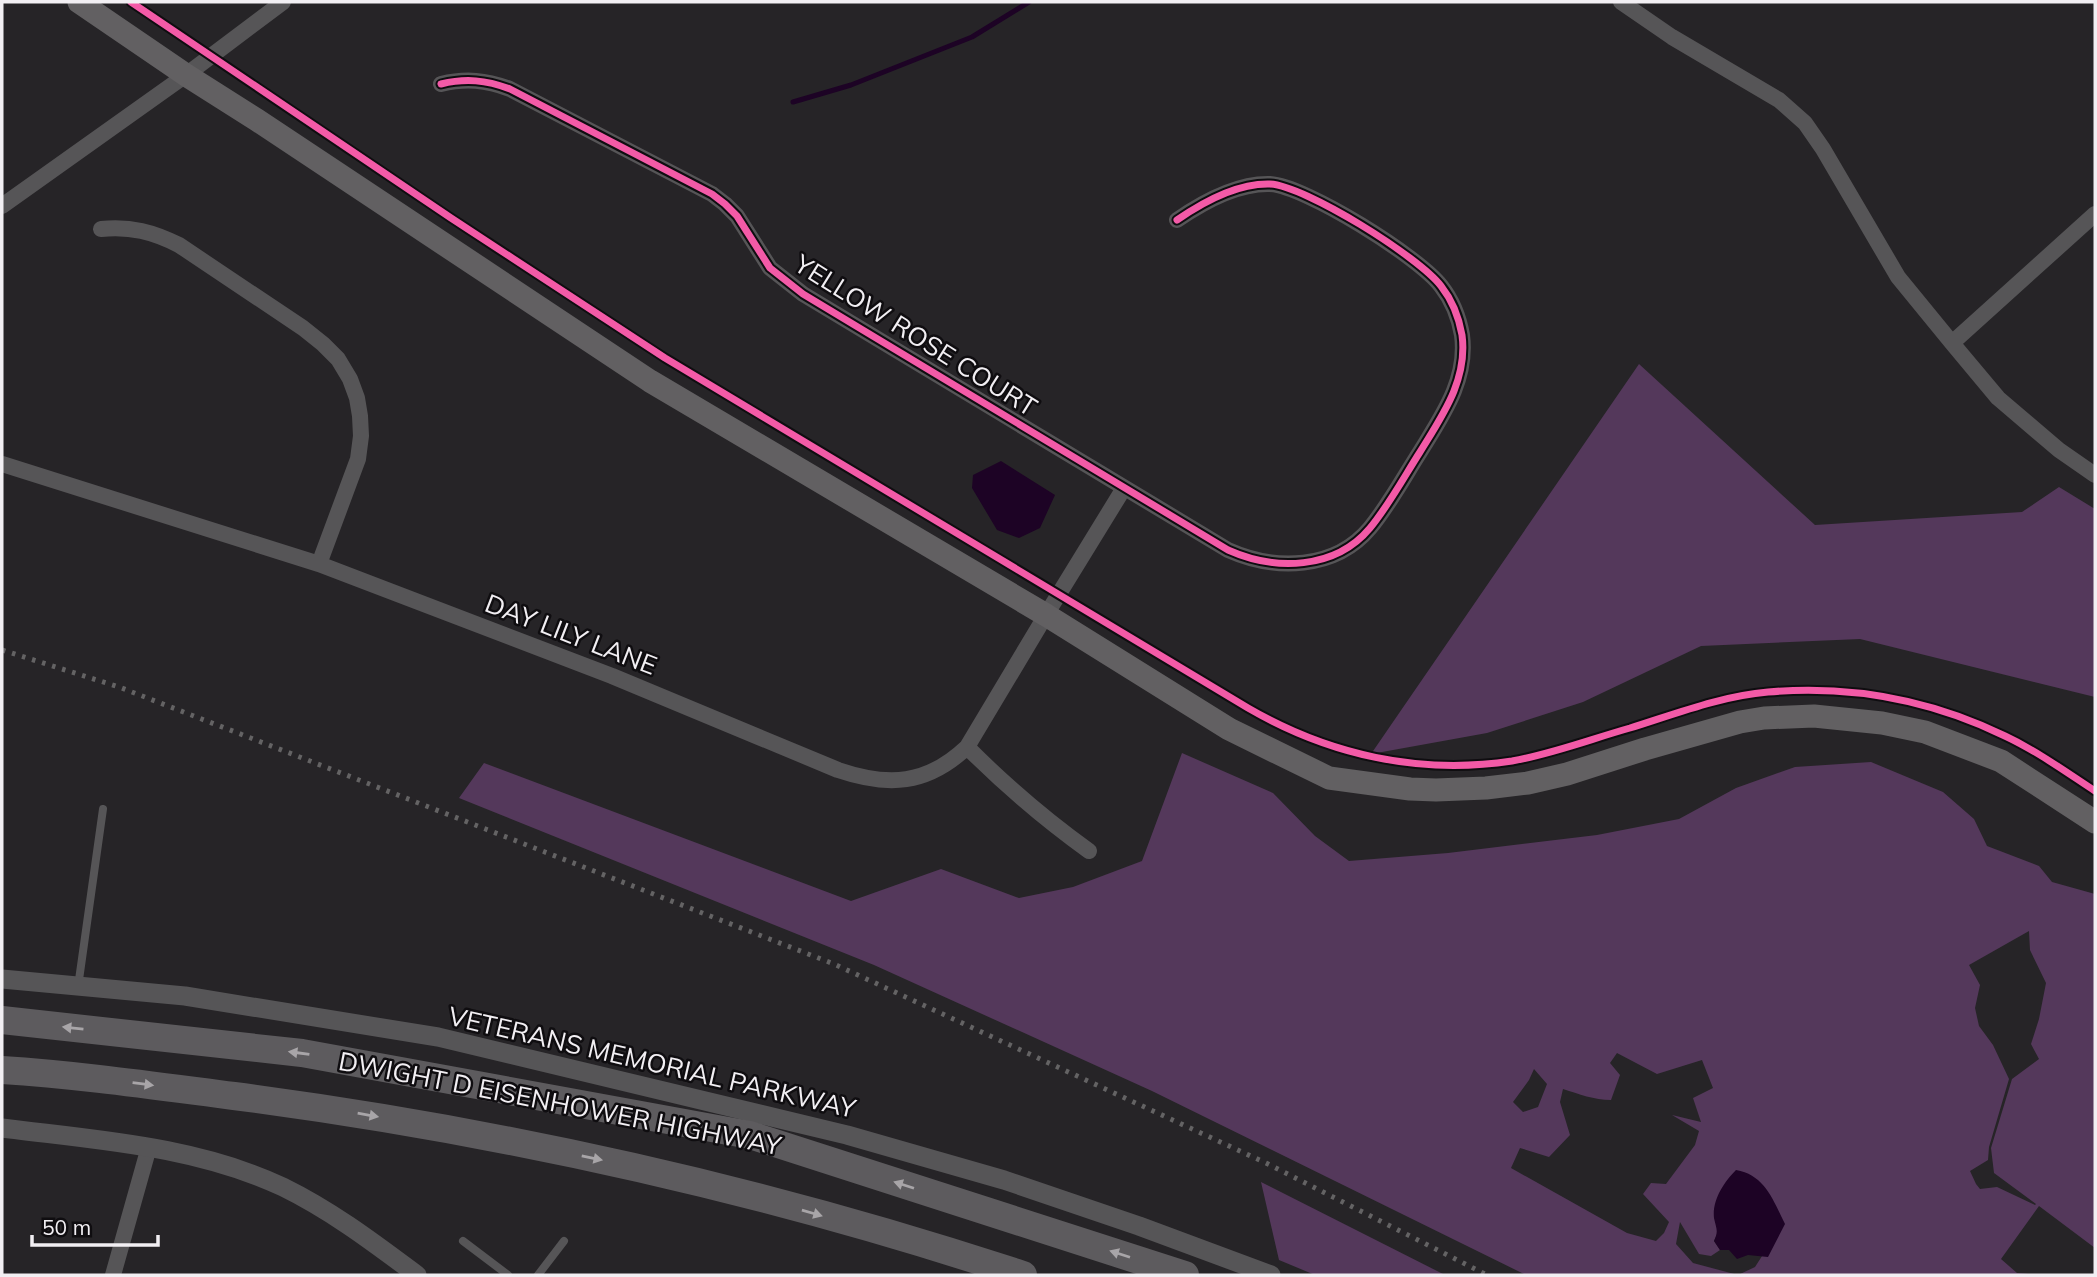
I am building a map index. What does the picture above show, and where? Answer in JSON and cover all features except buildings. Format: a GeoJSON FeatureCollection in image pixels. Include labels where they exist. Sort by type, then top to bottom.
{"type":"FeatureCollection","features":[{"type":"Feature","properties":{"kind":"highway","name":"DWIGHT D EISENHOWER HIGHWAY"},"geometry":{"type":"LineString","coordinates":[[2,1020],[302,1053],[750,1135],[1185,1275]]}},
{"type":"Feature","properties":{"kind":"highway","name":"DWIGHT D EISENHOWER HIGHWAY"},"geometry":{"type":"LineString","coordinates":[[2,1070],[67,1074],[339,1110],[523,1143],[699,1181],[962,1255],[1023,1275]]}},
{"type":"Feature","properties":{"kind":"main road"},"geometry":{"type":"LineString","coordinates":[[79,2],[650,381],[1045,615],[1229,730],[1329,778],[1436,790],[1528,783],[1567,774],[1740,722],[1814,716],[1882,723],[1925,732],[2001,761],[2095,822]]}},
{"type":"Feature","properties":{"kind":"street"},"geometry":{"type":"LineString","coordinates":[[2,206],[283,2]]}},
{"type":"Feature","properties":{"kind":"street"},"geometry":{"type":"LineString","coordinates":[[1620,2],[1672,37],[1779,100],[1805,123],[1898,277],[1952,343],[1998,398],[2059,450],[2095,475]]}},
{"type":"Feature","properties":{"kind":"street","name":"YELLOW ROSE COURT"},"geometry":{"type":"LineString","coordinates":[[441,84],[474,79],[510,89],[712,194],[737,216],[770,268],[784,280],[1228,550],[1249,559],[1287,564],[1323,558],[1339,552],[1356,542],[1381,513],[1454,393],[1463,357],[1462,335],[1457,316],[1441,285],[1414,260],[1310,196],[1289,188],[1271,184],[1254,185],[1223,194],[1177,220]]}},
{"type":"Feature","properties":{"kind":"street"},"geometry":{"type":"LineString","coordinates":[[1952,343],[2095,214]]}},
{"type":"Feature","properties":{"kind":"street"},"geometry":{"type":"LineString","coordinates":[[102,229],[138,229],[179,245],[303,328],[338,359],[357,398],[361,436],[358,458],[319,564]]}},
{"type":"Feature","properties":{"kind":"street","name":"DAY LILY LANE"},"geometry":{"type":"LineString","coordinates":[[2,464],[319,564],[612,676],[862,778],[887,782],[913,779],[935,771],[953,761],[967,747],[1124,488]]}},
{"type":"Feature","properties":{"kind":"street"},"geometry":{"type":"LineString","coordinates":[[967,747],[1037,812],[1089,850]]}},
{"type":"Feature","properties":{"kind":"street","name":"VETERANS MEMORIAL PARKWAY"},"geometry":{"type":"LineString","coordinates":[[2,979],[185,996],[438,1037],[847,1135],[1004,1180],[1271,1275]]}},
{"type":"Feature","properties":{"kind":"street"},"geometry":{"type":"LineString","coordinates":[[2,1128],[149,1147],[228,1166],[283,1188],[355,1228],[417,1275]]}},
{"type":"Feature","properties":{"kind":"street"},"geometry":{"type":"LineString","coordinates":[[113,1275],[149,1147]]}},
{"type":"Feature","properties":{"kind":"lane"},"geometry":{"type":"LineString","coordinates":[[78,986],[103,809]]}},
{"type":"Feature","properties":{"kind":"lane"},"geometry":{"type":"LineString","coordinates":[[463,1241],[508,1275]]}},
{"type":"Feature","properties":{"kind":"lane"},"geometry":{"type":"LineString","coordinates":[[538,1275],[564,1241]]}},
{"type":"Feature","properties":{"kind":"shaded area"},"geometry":{"type":"Polygon","coordinates":[[[1639,364],[1815,525],[2022,512],[2059,487],[2095,509],[2095,697],[1860,639],[1701,646],[1583,702],[1487,733],[1371,754],[1639,364]]]}},
{"type":"Feature","properties":{"kind":"shaded area"},"geometry":{"type":"Polygon","coordinates":[[[1001,461],[1055,495],[1040,528],[1019,538],[997,530],[972,488],[973,475],[1001,461]]]}},
{"type":"Feature","properties":{"kind":"shaded area"},"geometry":{"type":"Polygon","coordinates":[[[1182,753],[1273,793],[1315,836],[1349,861],[1448,853],[1597,835],[1679,819],[1736,788],[1795,767],[1871,762],[1943,792],[1974,819],[1987,846],[2039,866],[2052,882],[2095,894],[2095,1248],[2039,1206],[2001,1259],[2017,1273],[2041,1275],[1738,1275],[1526,1275],[1152,1091],[874,965],[459,798],[484,763],[851,901],[941,869],[1019,898],[1073,887],[1142,861],[1182,753]],[[2029,931],[1969,965],[1980,985],[1975,1008],[1979,1026],[1993,1045],[2009,1079],[1989,1147],[1988,1160],[1970,1171],[1980,1189],[1997,1187],[2035,1205],[1994,1173],[1991,1148],[2012,1079],[2039,1059],[2031,1044],[2046,983],[2030,950],[2029,931]],[[1617,1053],[1610,1063],[1620,1075],[1611,1100],[1563,1089],[1560,1102],[1570,1135],[1549,1157],[1520,1148],[1511,1168],[1627,1233],[1656,1241],[1669,1222],[1643,1194],[1651,1183],[1666,1184],[1695,1145],[1699,1131],[1672,1115],[1701,1122],[1693,1098],[1713,1088],[1702,1060],[1657,1074],[1617,1053]],[[1534,1069],[1513,1102],[1523,1112],[1538,1107],[1547,1084],[1534,1069]],[[1714,1215],[1718,1232],[1714,1241],[1720,1250],[1711,1256],[1699,1254],[1680,1222],[1676,1244],[1693,1263],[1738,1275],[1755,1267],[1764,1253],[1714,1215]]]}},
{"type":"Feature","properties":{"kind":"shaded area"},"geometry":{"type":"Polygon","coordinates":[[[1736,1170],[1761,1183],[1785,1224],[1768,1257],[1748,1255],[1737,1259],[1729,1250],[1720,1250],[1714,1241],[1717,1232],[1714,1211],[1717,1198],[1736,1170]]]}},
{"type":"Feature","properties":{"kind":"shaded area"},"geometry":{"type":"Polygon","coordinates":[[[1261,1182],[1445,1275],[1315,1275],[1279,1260],[1261,1182]]]}},
{"type":"Feature","properties":{"kind":"waterway"},"geometry":{"type":"LineString","coordinates":[[793,102],[851,85],[972,37],[1029,2]]}},
{"type":"Feature","properties":{"kind":"railway"},"geometry":{"type":"LineString","coordinates":[[2,650],[119,687],[834,964],[1266,1163],[1487,1275]]}},
{"type":"Feature","properties":{"kind":"cycle path"},"geometry":{"type":"LineString","coordinates":[[131,2],[451,218],[665,358],[1248,708],[1310,738],[1343,749],[1409,763],[1477,765],[1542,754],[1733,697],[1799,690],[1860,693],[1919,704],[1977,723],[2028,748],[2095,791]]}},
{"type":"Feature","properties":{"kind":"cycle path"},"geometry":{"type":"LineString","coordinates":[[441,84],[476,81],[510,89],[712,194],[737,216],[770,268],[803,294],[1228,550],[1246,557],[1284,563],[1304,563],[1340,552],[1356,542],[1377,519],[1452,397],[1463,351],[1461,329],[1452,303],[1429,273],[1410,258],[1361,225],[1287,188],[1270,184],[1233,190],[1209,200],[1177,220]]}}]}
